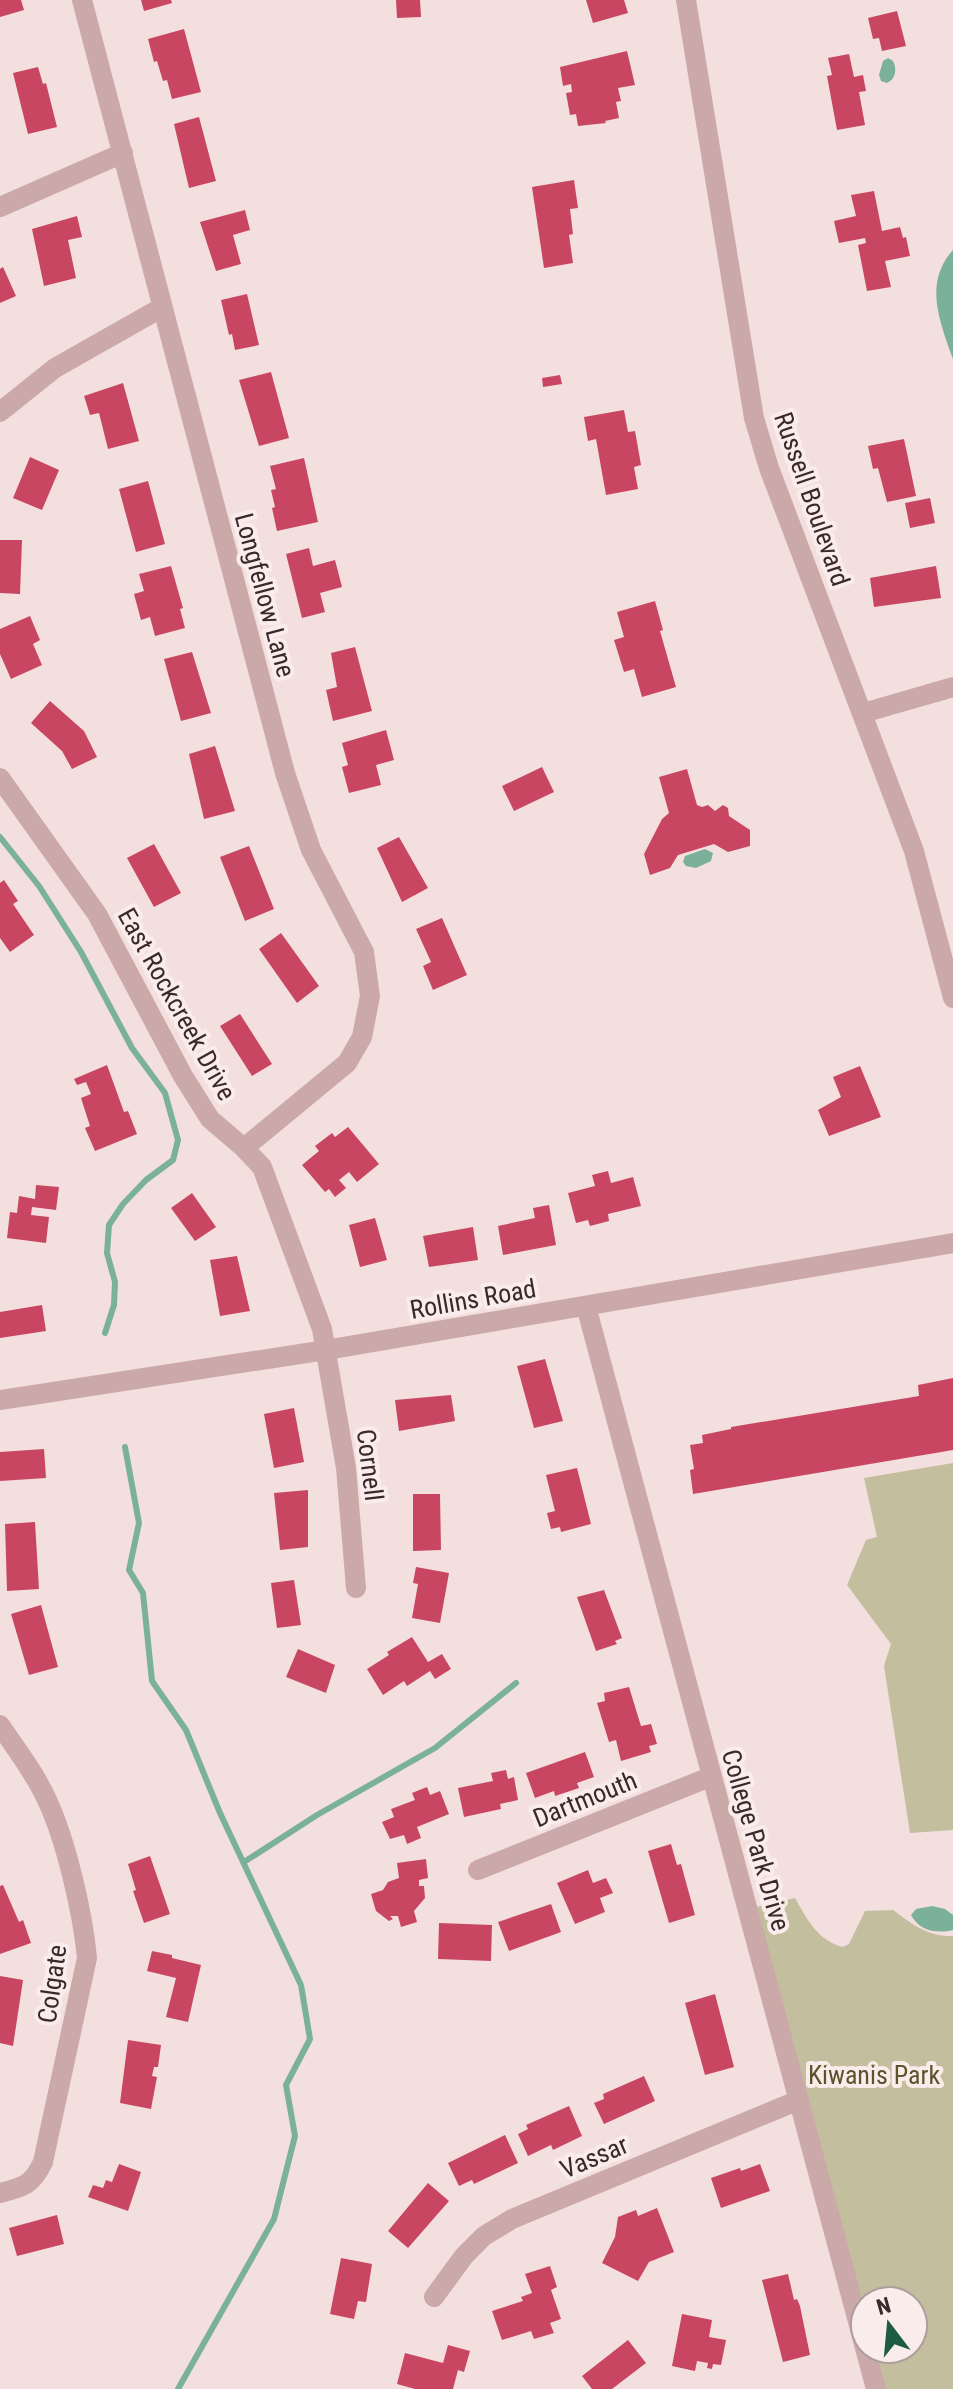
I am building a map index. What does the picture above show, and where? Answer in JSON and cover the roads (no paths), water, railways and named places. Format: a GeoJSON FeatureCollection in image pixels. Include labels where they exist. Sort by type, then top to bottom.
{"type":"FeatureCollection","features":[{"type":"Feature","properties":{"kind":"street","name":"Longfellow Lane"},"geometry":{"type":"LineString","coordinates":[[82,0],[285,773],[311,850],[364,952],[370,996],[362,1037],[347,1063],[244,1148]]}},
{"type":"Feature","properties":{"kind":"street"},"geometry":{"type":"LineString","coordinates":[[687,2],[709,0]]}},
{"type":"Feature","properties":{"kind":"street","name":"Russell Boulevard"},"geometry":{"type":"LineString","coordinates":[[687,2],[754,418],[769,468],[914,851],[953,998]]}},
{"type":"Feature","properties":{"kind":"street"},"geometry":{"type":"LineString","coordinates":[[0,207],[123,153]]}},
{"type":"Feature","properties":{"kind":"street"},"geometry":{"type":"LineString","coordinates":[[0,412],[55,368],[161,308]]}},
{"type":"Feature","properties":{"kind":"street"},"geometry":{"type":"LineString","coordinates":[[863,713],[953,687]]}},
{"type":"Feature","properties":{"kind":"street","name":"East Rockcreek Drive"},"geometry":{"type":"LineString","coordinates":[[0,778],[97,914],[183,1076],[210,1119],[262,1167],[319,1319],[326,1350]]}},
{"type":"Feature","properties":{"kind":"street","name":"Rollins Road"},"geometry":{"type":"LineString","coordinates":[[0,1400],[326,1350],[953,1243]]}},
{"type":"Feature","properties":{"kind":"street","name":"College Park Drive"},"geometry":{"type":"LineString","coordinates":[[586,1306],[876,2389]]}},
{"type":"Feature","properties":{"kind":"street","name":"Cornell"},"geometry":{"type":"LineString","coordinates":[[326,1350],[346,1468],[356,1588]]}},
{"type":"Feature","properties":{"kind":"street","name":"Colgate"},"geometry":{"type":"LineString","coordinates":[[0,1725],[39,1786],[58,1826],[85,1931],[87,1958],[43,2162],[35,2180],[0,2193]]}},
{"type":"Feature","properties":{"kind":"street","name":"Dartmouth"},"geometry":{"type":"LineString","coordinates":[[478,1870],[710,1777]]}},
{"type":"Feature","properties":{"kind":"street","name":"Vassar"},"geometry":{"type":"LineString","coordinates":[[434,2297],[464,2256],[484,2236],[512,2219],[799,2100]]}},
{"type":"Feature","properties":{"kind":"waterway"},"geometry":{"type":"LineString","coordinates":[[0,837],[39,886],[81,952],[132,1048],[165,1093],[178,1140],[173,1160],[146,1180],[123,1204],[109,1225],[107,1253],[115,1282],[114,1305],[105,1333]]}},
{"type":"Feature","properties":{"kind":"waterway"},"geometry":{"type":"LineString","coordinates":[[125,1447],[139,1523],[129,1570],[143,1593],[152,1681],[186,1730],[220,1813],[301,1985],[310,2039],[286,2085],[295,2136],[274,2219],[178,2389]]}},
{"type":"Feature","properties":{"kind":"waterway"},"geometry":{"type":"LineString","coordinates":[[244,1862],[317,1815],[435,1748],[516,1683]]}},
{"type":"Feature","properties":{"kind":"park label","name":"Kiwanis Park"},"geometry":{"type":"Point","coordinates":[874,2075]}}]}
